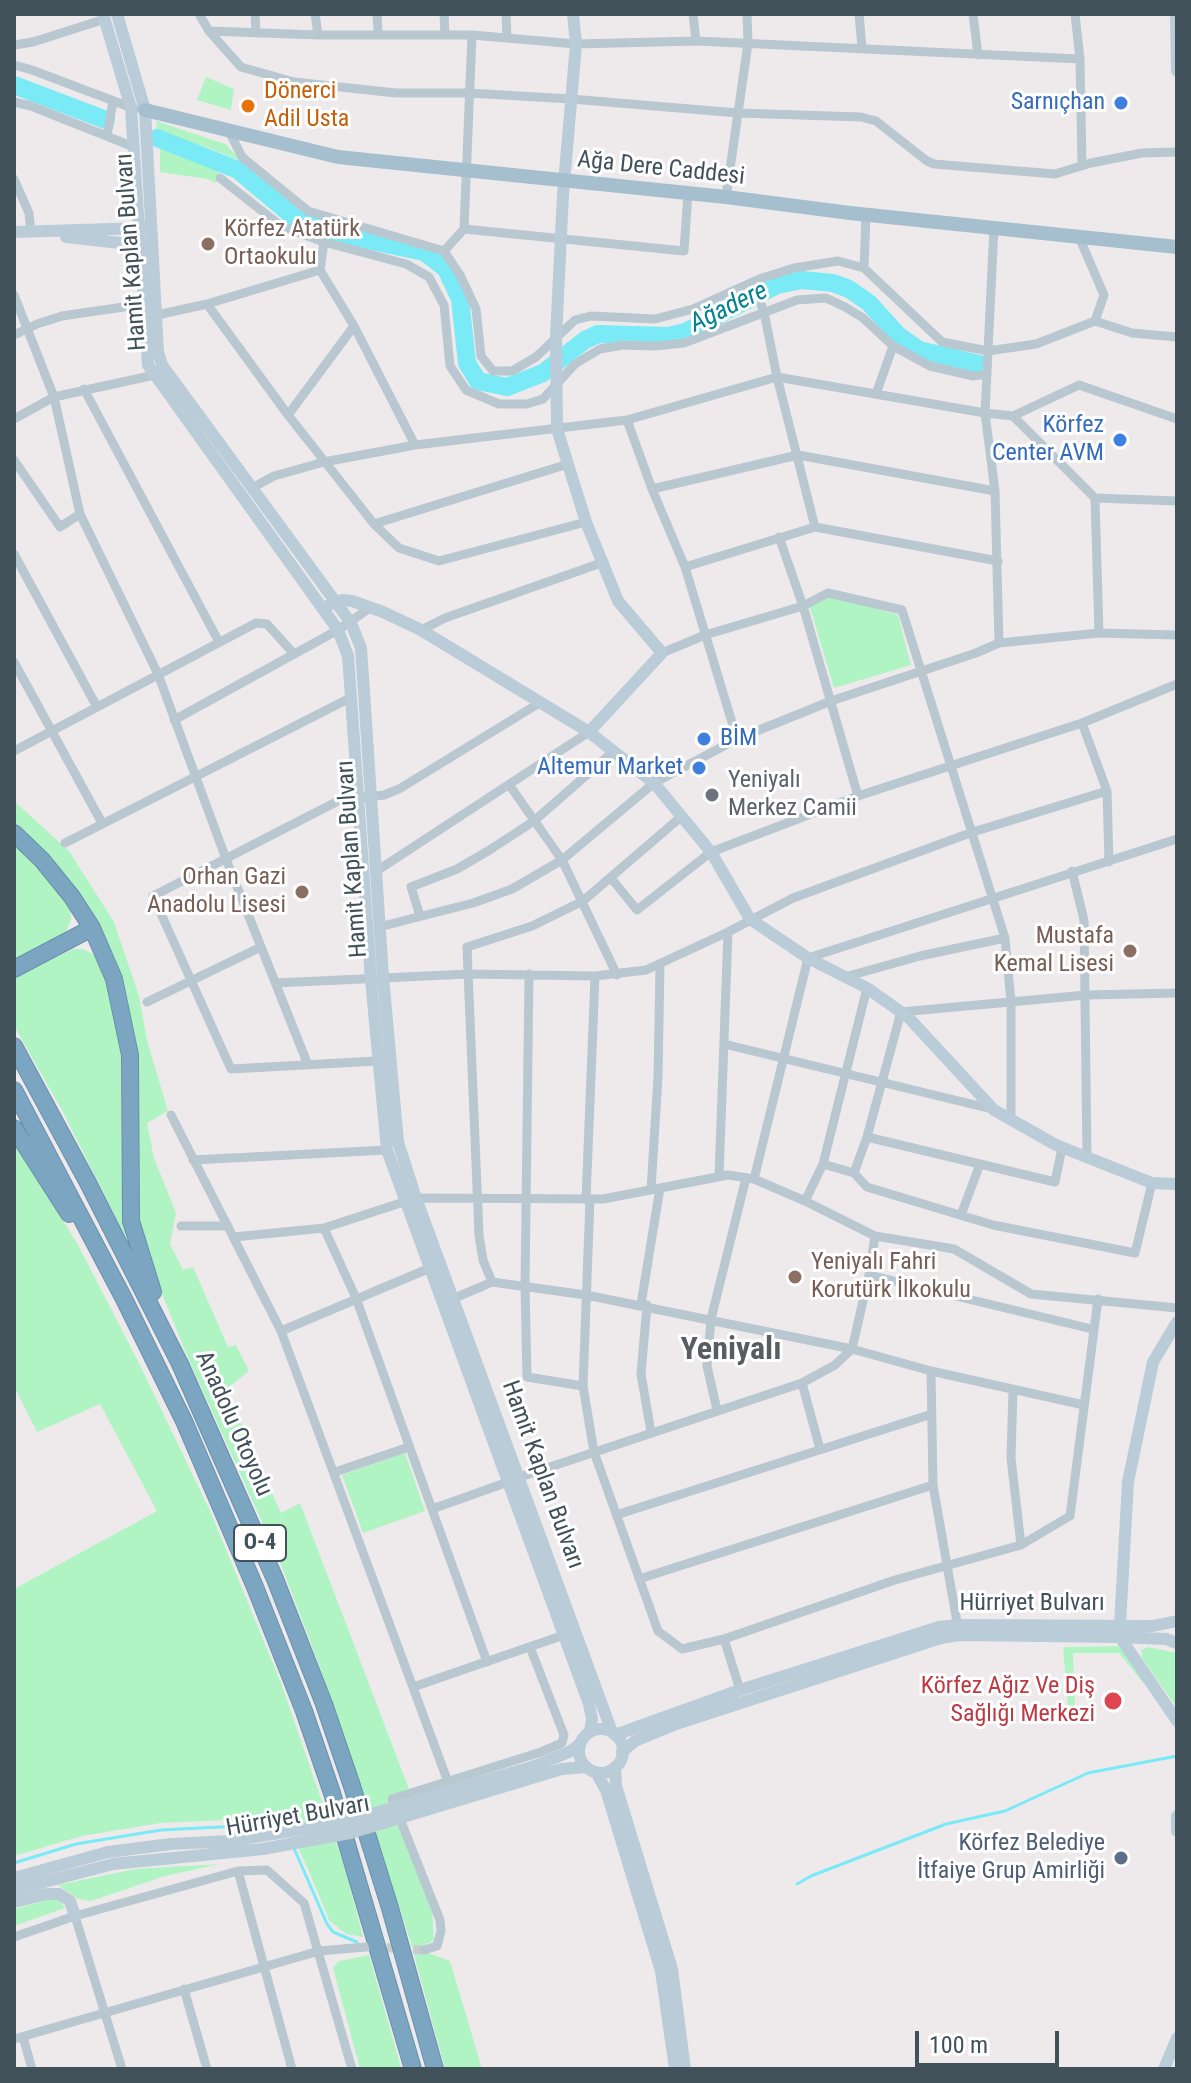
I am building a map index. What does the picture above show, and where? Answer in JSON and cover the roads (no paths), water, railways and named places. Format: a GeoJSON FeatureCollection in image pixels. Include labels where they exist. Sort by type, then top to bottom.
{"type":"FeatureCollection","features":[{"type":"Feature","properties":{"kind":"highway"},"geometry":{"type":"LineString","coordinates":[[14,833],[56,875],[92,928],[114,979],[128,1034],[131,1083],[129,1200],[133,1236],[180,1364]]}},
{"type":"Feature","properties":{"kind":"highway"},"geometry":{"type":"LineString","coordinates":[[14,969],[92,928]]}},
{"type":"Feature","properties":{"kind":"highway","name":"Anadolu Otoyolu"},"geometry":{"type":"LineString","coordinates":[[14,1046],[180,1364],[270,1566],[324,1704],[390,1908],[435,2069]]}},
{"type":"Feature","properties":{"kind":"highway","name":"Anadolu Otoyolu"},"geometry":{"type":"LineString","coordinates":[[14,1090],[124,1299],[202,1463],[255,1587],[304,1711],[369,1912],[413,2069]]}},
{"type":"Feature","properties":{"kind":"highway"},"geometry":{"type":"LineString","coordinates":[[14,1128],[124,1299]]}},
{"type":"Feature","properties":{"kind":"main road"},"geometry":{"type":"LineString","coordinates":[[573,14],[576,44],[564,182],[556,337],[557,429],[586,522],[618,601],[662,653],[589,732]]}},
{"type":"Feature","properties":{"kind":"main road"},"geometry":{"type":"LineString","coordinates":[[1176,14],[1177,71]]}},
{"type":"Feature","properties":{"kind":"main road","name":"Hamit Kaplan Bulvarı"},"geometry":{"type":"LineString","coordinates":[[108,16],[138,109],[146,228],[144,304],[147,359],[252,488],[351,623],[361,648],[363,796],[375,872],[379,927],[377,1061],[387,1150],[410,1200],[514,1480],[613,1733]]}},
{"type":"Feature","properties":{"kind":"main road","name":"Hamit Kaplan Bulvarı"},"geometry":{"type":"LineString","coordinates":[[138,109],[134,147],[146,228]]}},
{"type":"Feature","properties":{"kind":"main road","name":"Ağa Dere Caddesi"},"geometry":{"type":"LineString","coordinates":[[138,109],[338,157],[1177,247]]}},
{"type":"Feature","properties":{"kind":"main road"},"geometry":{"type":"LineString","coordinates":[[14,232],[146,228]]}},
{"type":"Feature","properties":{"kind":"main road"},"geometry":{"type":"LineString","coordinates":[[31,232],[146,245]]}},
{"type":"Feature","properties":{"kind":"main road","name":"Hamit Kaplan Bulvarı"},"geometry":{"type":"LineString","coordinates":[[146,245],[157,315],[160,374],[338,630],[348,656],[377,978],[394,1124],[410,1200],[430,1268],[449,1301]]}},
{"type":"Feature","properties":{"kind":"main road"},"geometry":{"type":"LineString","coordinates":[[323,609],[335,601],[352,601],[421,630],[589,732],[654,783],[711,852],[750,919],[808,958],[867,988],[901,1012],[994,1110],[1062,1148],[1152,1183],[1177,1184]]}},
{"type":"Feature","properties":{"kind":"main road"},"geometry":{"type":"LineString","coordinates":[[1177,1322],[1153,1362],[1128,1482],[1120,1631],[1177,1721]]}},
{"type":"Feature","properties":{"kind":"main road","name":"Hamit Kaplan Bulvarı"},"geometry":{"type":"LineString","coordinates":[[514,1480],[589,1704],[592,1719],[590,1732]]}},
{"type":"Feature","properties":{"kind":"main road","name":"Hürriyet Bulvarı"},"geometry":{"type":"LineString","coordinates":[[613,1733],[918,1633],[958,1630],[1120,1631],[1177,1621]]}},
{"type":"Feature","properties":{"kind":"main road","name":"Hürriyet Bulvarı"},"geometry":{"type":"LineString","coordinates":[[622,1752],[641,1738],[687,1720],[958,1630]]}},
{"type":"Feature","properties":{"kind":"main road","name":"Hürriyet Bulvarı"},"geometry":{"type":"LineString","coordinates":[[1120,1631],[1177,1643]]}},
{"type":"Feature","properties":{"kind":"main road"},"geometry":{"type":"LineString","coordinates":[[675,2069],[661,1971],[606,1790],[580,1758],[580,1744],[590,1732],[602,1729],[620,1740],[622,1752],[615,1767],[616,1786],[672,1969],[685,2069]]}},
{"type":"Feature","properties":{"kind":"main road","name":"Hürriyet Bulvarı"},"geometry":{"type":"LineString","coordinates":[[14,1878],[160,1845],[229,1841],[341,1823],[535,1766],[580,1744]]}},
{"type":"Feature","properties":{"kind":"main road"},"geometry":{"type":"LineString","coordinates":[[591,1769],[609,1771],[615,1767]]}},
{"type":"Feature","properties":{"kind":"main road","name":"Hürriyet Bulvarı"},"geometry":{"type":"LineString","coordinates":[[14,1890],[110,1858],[263,1849],[350,1833],[562,1769],[591,1769]]}},
{"type":"Feature","properties":{"kind":"main road"},"geometry":{"type":"LineString","coordinates":[[1176,1831],[1177,1816]]}},
{"type":"Feature","properties":{"kind":"main road"},"geometry":{"type":"LineString","coordinates":[[14,1902],[59,1894],[70,1901],[75,1916]]}},
{"type":"Feature","properties":{"kind":"main road"},"geometry":{"type":"LineString","coordinates":[[1164,2069],[1177,2038]]}},
{"type":"Feature","properties":{"kind":"street"},"geometry":{"type":"LineString","coordinates":[[199,14],[209,31],[241,67],[294,82],[396,93],[469,93],[738,113],[861,117],[876,121],[934,164],[1055,174],[1082,165],[1142,153],[1177,152]]}},
{"type":"Feature","properties":{"kind":"street"},"geometry":{"type":"LineString","coordinates":[[255,14],[256,33]]}},
{"type":"Feature","properties":{"kind":"street"},"geometry":{"type":"LineString","coordinates":[[315,14],[318,35]]}},
{"type":"Feature","properties":{"kind":"street"},"geometry":{"type":"LineString","coordinates":[[377,14],[378,33]]}},
{"type":"Feature","properties":{"kind":"street"},"geometry":{"type":"LineString","coordinates":[[444,14],[445,35]]}},
{"type":"Feature","properties":{"kind":"street"},"geometry":{"type":"LineString","coordinates":[[506,14],[507,38]]}},
{"type":"Feature","properties":{"kind":"street"},"geometry":{"type":"LineString","coordinates":[[693,14],[696,41]]}},
{"type":"Feature","properties":{"kind":"street"},"geometry":{"type":"LineString","coordinates":[[726,197],[748,43],[747,14]]}},
{"type":"Feature","properties":{"kind":"street"},"geometry":{"type":"LineString","coordinates":[[859,14],[862,48]]}},
{"type":"Feature","properties":{"kind":"street"},"geometry":{"type":"LineString","coordinates":[[973,14],[978,55]]}},
{"type":"Feature","properties":{"kind":"street"},"geometry":{"type":"LineString","coordinates":[[1075,14],[1080,59],[1082,165]]}},
{"type":"Feature","properties":{"kind":"street"},"geometry":{"type":"LineString","coordinates":[[14,45],[33,42],[108,16]]}},
{"type":"Feature","properties":{"kind":"street"},"geometry":{"type":"LineString","coordinates":[[209,31],[472,35],[576,44],[696,41],[1080,59]]}},
{"type":"Feature","properties":{"kind":"street"},"geometry":{"type":"LineString","coordinates":[[444,251],[464,229],[472,35]]}},
{"type":"Feature","properties":{"kind":"street"},"geometry":{"type":"LineString","coordinates":[[14,65],[138,109]]}},
{"type":"Feature","properties":{"kind":"street"},"geometry":{"type":"LineString","coordinates":[[107,136],[113,101]]}},
{"type":"Feature","properties":{"kind":"street"},"geometry":{"type":"LineString","coordinates":[[14,102],[134,147]]}},
{"type":"Feature","properties":{"kind":"street"},"geometry":{"type":"LineString","coordinates":[[228,129],[242,157],[308,211],[444,251],[460,275],[476,309],[481,356],[493,371],[512,371],[536,357],[575,320],[591,316],[655,319],[693,309],[752,282],[794,268],[838,261],[864,268],[942,342],[988,351],[1036,344],[1095,321],[1132,333],[1177,337]]}},
{"type":"Feature","properties":{"kind":"street"},"geometry":{"type":"LineString","coordinates":[[220,178],[281,226],[324,242],[406,264],[429,277],[444,305],[450,366],[466,390],[499,404],[527,404],[543,399],[575,364],[600,349],[684,343],[797,300],[826,298],[863,318],[893,346],[930,366],[973,376],[987,374]]}},
{"type":"Feature","properties":{"kind":"street"},"geometry":{"type":"LineString","coordinates":[[14,179],[29,213],[31,232]]}},
{"type":"Feature","properties":{"kind":"street"},"geometry":{"type":"LineString","coordinates":[[464,229],[684,251],[688,193]]}},
{"type":"Feature","properties":{"kind":"street"},"geometry":{"type":"LineString","coordinates":[[864,268],[866,215]]}},
{"type":"Feature","properties":{"kind":"street"},"geometry":{"type":"LineString","coordinates":[[994,227],[985,413],[995,491],[999,643]]}},
{"type":"Feature","properties":{"kind":"street"},"geometry":{"type":"LineString","coordinates":[[1079,237],[1104,295],[1095,321]]}},
{"type":"Feature","properties":{"kind":"street"},"geometry":{"type":"LineString","coordinates":[[324,242],[320,270],[354,326],[415,445]]}},
{"type":"Feature","properties":{"kind":"street"},"geometry":{"type":"LineString","coordinates":[[157,315],[207,304],[320,270]]}},
{"type":"Feature","properties":{"kind":"street"},"geometry":{"type":"LineString","coordinates":[[752,282],[764,311],[777,377],[815,527]]}},
{"type":"Feature","properties":{"kind":"street"},"geometry":{"type":"LineString","coordinates":[[14,295],[54,397],[80,514],[158,674],[226,859],[308,1065]]}},
{"type":"Feature","properties":{"kind":"street"},"geometry":{"type":"LineString","coordinates":[[14,335],[47,320],[144,304]]}},
{"type":"Feature","properties":{"kind":"street"},"geometry":{"type":"LineString","coordinates":[[207,304],[324,462],[374,524],[399,548],[439,561],[586,522]]}},
{"type":"Feature","properties":{"kind":"street"},"geometry":{"type":"LineString","coordinates":[[288,415],[354,326]]}},
{"type":"Feature","properties":{"kind":"street"},"geometry":{"type":"LineString","coordinates":[[876,394],[893,346]]}},
{"type":"Feature","properties":{"kind":"street"},"geometry":{"type":"LineString","coordinates":[[14,419],[54,397],[160,374]]}},
{"type":"Feature","properties":{"kind":"street"},"geometry":{"type":"LineString","coordinates":[[252,488],[274,476],[324,462],[415,445],[627,420],[777,377],[1013,416],[1079,385],[1177,419]]}},
{"type":"Feature","properties":{"kind":"street"},"geometry":{"type":"LineString","coordinates":[[84,389],[219,642]]}},
{"type":"Feature","properties":{"kind":"street"},"geometry":{"type":"LineString","coordinates":[[1013,416],[1095,498],[1177,501]]}},
{"type":"Feature","properties":{"kind":"street"},"geometry":{"type":"LineString","coordinates":[[627,420],[685,567],[737,739]]}},
{"type":"Feature","properties":{"kind":"street"},"geometry":{"type":"LineString","coordinates":[[652,489],[798,455],[995,491]]}},
{"type":"Feature","properties":{"kind":"street"},"geometry":{"type":"LineString","coordinates":[[14,460],[60,527],[80,514]]}},
{"type":"Feature","properties":{"kind":"street"},"geometry":{"type":"LineString","coordinates":[[374,524],[568,464]]}},
{"type":"Feature","properties":{"kind":"street"},"geometry":{"type":"LineString","coordinates":[[1095,498],[1099,633]]}},
{"type":"Feature","properties":{"kind":"street"},"geometry":{"type":"LineString","coordinates":[[685,567],[815,527],[998,561]]}},
{"type":"Feature","properties":{"kind":"street"},"geometry":{"type":"LineString","coordinates":[[779,537],[803,606],[858,796]]}},
{"type":"Feature","properties":{"kind":"street"},"geometry":{"type":"LineString","coordinates":[[14,554],[97,707]]}},
{"type":"Feature","properties":{"kind":"street"},"geometry":{"type":"LineString","coordinates":[[421,630],[445,618],[604,562]]}},
{"type":"Feature","properties":{"kind":"street"},"geometry":{"type":"LineString","coordinates":[[662,653],[705,635],[803,606],[828,593],[902,610],[1005,938],[1011,1002],[1011,1119]]}},
{"type":"Feature","properties":{"kind":"street"},"geometry":{"type":"LineString","coordinates":[[174,720],[351,623],[371,607]]}},
{"type":"Feature","properties":{"kind":"street"},"geometry":{"type":"LineString","coordinates":[[14,751],[256,623],[262,622],[273,629],[294,654]]}},
{"type":"Feature","properties":{"kind":"street"},"geometry":{"type":"LineString","coordinates":[[379,927],[499,894],[562,860],[654,783],[737,739],[831,701],[999,643],[1099,633],[1177,635]]}},
{"type":"Feature","properties":{"kind":"street"},"geometry":{"type":"LineString","coordinates":[[14,662],[102,823]]}},
{"type":"Feature","properties":{"kind":"street"},"geometry":{"type":"LineString","coordinates":[[611,878],[637,910],[711,852],[858,796],[1082,723],[1177,684]]}},
{"type":"Feature","properties":{"kind":"street"},"geometry":{"type":"LineString","coordinates":[[65,843],[352,697]]}},
{"type":"Feature","properties":{"kind":"street"},"geometry":{"type":"LineString","coordinates":[[377,1061],[231,1069],[153,896],[340,800],[384,795],[408,784],[541,702]]}},
{"type":"Feature","properties":{"kind":"street"},"geometry":{"type":"LineString","coordinates":[[1082,723],[1107,791],[1109,862]]}},
{"type":"Feature","properties":{"kind":"street"},"geometry":{"type":"LineString","coordinates":[[375,872],[589,732]]}},
{"type":"Feature","properties":{"kind":"street"},"geometry":{"type":"LineString","coordinates":[[420,916],[411,887],[473,861],[534,821],[614,751]]}},
{"type":"Feature","properties":{"kind":"street"},"geometry":{"type":"LineString","coordinates":[[510,786],[562,860],[617,975]]}},
{"type":"Feature","properties":{"kind":"street"},"geometry":{"type":"LineString","coordinates":[[276,983],[468,974],[617,975],[660,964],[793,898],[973,832],[1107,791]]}},
{"type":"Feature","properties":{"kind":"street"},"geometry":{"type":"LineString","coordinates":[[492,1282],[481,1249],[477,1199],[467,947],[532,926],[583,901],[682,816]]}},
{"type":"Feature","properties":{"kind":"street"},"geometry":{"type":"LineString","coordinates":[[717,1410],[707,1366],[711,1319],[784,1058],[808,958],[1177,839]]}},
{"type":"Feature","properties":{"kind":"street"},"geometry":{"type":"LineString","coordinates":[[1072,871],[1084,920],[1087,1157]]}},
{"type":"Feature","properties":{"kind":"street"},"geometry":{"type":"LineString","coordinates":[[719,1176],[728,932]]}},
{"type":"Feature","properties":{"kind":"street"},"geometry":{"type":"LineString","coordinates":[[844,977],[920,956],[1005,938]]}},
{"type":"Feature","properties":{"kind":"street"},"geometry":{"type":"LineString","coordinates":[[147,1002],[261,947]]}},
{"type":"Feature","properties":{"kind":"street"},"geometry":{"type":"LineString","coordinates":[[651,1432],[641,1374],[644,1305],[656,1189],[660,964]]}},
{"type":"Feature","properties":{"kind":"street"},"geometry":{"type":"LineString","coordinates":[[529,974],[525,1286],[527,1377],[583,1386]]}},
{"type":"Feature","properties":{"kind":"street"},"geometry":{"type":"LineString","coordinates":[[595,976],[583,1386],[594,1452],[658,1631],[682,1649],[724,1639],[837,1598],[1021,1545],[1070,1516],[1098,1299]]}},
{"type":"Feature","properties":{"kind":"street"},"geometry":{"type":"LineString","coordinates":[[805,1201],[823,1164],[867,988]]}},
{"type":"Feature","properties":{"kind":"street"},"geometry":{"type":"LineString","coordinates":[[854,1173],[901,1012],[1086,995],[1177,993]]}},
{"type":"Feature","properties":{"kind":"street"},"geometry":{"type":"LineString","coordinates":[[724,1044],[994,1110]]}},
{"type":"Feature","properties":{"kind":"street"},"geometry":{"type":"LineString","coordinates":[[171,1115],[281,1331],[448,1782]]}},
{"type":"Feature","properties":{"kind":"street"},"geometry":{"type":"LineString","coordinates":[[867,1137],[1055,1182],[1062,1148]]}},
{"type":"Feature","properties":{"kind":"street"},"geometry":{"type":"LineString","coordinates":[[193,1160],[387,1150]]}},
{"type":"Feature","properties":{"kind":"street"},"geometry":{"type":"LineString","coordinates":[[823,1164],[854,1173],[867,1187],[961,1215],[1028,1234],[1135,1253],[1152,1183]]}},
{"type":"Feature","properties":{"kind":"street"},"geometry":{"type":"LineString","coordinates":[[961,1215],[980,1164]]}},
{"type":"Feature","properties":{"kind":"street"},"geometry":{"type":"LineString","coordinates":[[234,1237],[324,1228],[410,1200],[588,1200],[719,1176],[750,1179],[805,1201],[875,1236],[954,1249],[1031,1294],[1177,1308]]}},
{"type":"Feature","properties":{"kind":"street"},"geometry":{"type":"LineString","coordinates":[[181,1226],[228,1226]]}},
{"type":"Feature","properties":{"kind":"street"},"geometry":{"type":"LineString","coordinates":[[324,1228],[356,1298],[487,1662]]}},
{"type":"Feature","properties":{"kind":"street"},"geometry":{"type":"LineString","coordinates":[[432,1509],[802,1383],[835,1365],[852,1349],[875,1236]]}},
{"type":"Feature","properties":{"kind":"street"},"geometry":{"type":"LineString","coordinates":[[281,1331],[430,1268]]}},
{"type":"Feature","properties":{"kind":"street"},"geometry":{"type":"LineString","coordinates":[[869,1275],[1092,1329]]}},
{"type":"Feature","properties":{"kind":"street"},"geometry":{"type":"LineString","coordinates":[[449,1301],[492,1282],[586,1295],[852,1349],[931,1371],[1084,1405]]}},
{"type":"Feature","properties":{"kind":"street"},"geometry":{"type":"LineString","coordinates":[[931,1371],[933,1485],[958,1630]]}},
{"type":"Feature","properties":{"kind":"street"},"geometry":{"type":"LineString","coordinates":[[802,1383],[820,1449]]}},
{"type":"Feature","properties":{"kind":"street"},"geometry":{"type":"LineString","coordinates":[[1013,1390],[1011,1458],[1021,1545]]}},
{"type":"Feature","properties":{"kind":"street"},"geometry":{"type":"LineString","coordinates":[[616,1515],[932,1414]]}},
{"type":"Feature","properties":{"kind":"street"},"geometry":{"type":"LineString","coordinates":[[335,1472],[409,1447]]}},
{"type":"Feature","properties":{"kind":"street"},"geometry":{"type":"LineString","coordinates":[[639,1579],[933,1485]]}},
{"type":"Feature","properties":{"kind":"street"},"geometry":{"type":"LineString","coordinates":[[413,1687],[564,1635]]}},
{"type":"Feature","properties":{"kind":"street"},"geometry":{"type":"LineString","coordinates":[[724,1639],[740,1690]]}},
{"type":"Feature","properties":{"kind":"street"},"geometry":{"type":"LineString","coordinates":[[424,1950],[437,1946],[440,1920],[392,1799],[541,1752],[565,1740],[530,1647]]}},
{"type":"Feature","properties":{"kind":"street"},"geometry":{"type":"LineString","coordinates":[[14,1937],[75,1916],[238,1871],[267,1870],[304,1903],[352,2069]]}},
{"type":"Feature","properties":{"kind":"street"},"geometry":{"type":"LineString","coordinates":[[238,1871],[292,2069]]}},
{"type":"Feature","properties":{"kind":"street"},"geometry":{"type":"LineString","coordinates":[[75,1916],[122,2069]]}},
{"type":"Feature","properties":{"kind":"street"},"geometry":{"type":"LineString","coordinates":[[32,2069],[18,2038],[319,1951],[366,1947]]}},
{"type":"Feature","properties":{"kind":"street"},"geometry":{"type":"LineString","coordinates":[[184,1989],[207,2069]]}},
{"type":"Feature","properties":{"kind":"waterway","name":"Ağadere"},"geometry":{"type":"LineString","coordinates":[[14,85],[106,120]]}},
{"type":"Feature","properties":{"kind":"waterway","name":"Ağadere"},"geometry":{"type":"LineString","coordinates":[[157,138],[238,170],[300,222],[424,252],[446,269],[460,299],[467,363],[478,381],[507,387],[543,373],[585,340],[598,334],[668,336],[685,332],[777,285],[802,280],[833,283],[849,289],[869,303],[898,335],[919,350],[979,364]]}},
{"type":"Feature","properties":{"kind":"waterway"},"geometry":{"type":"LineString","coordinates":[[797,1884],[946,1824],[1005,1811],[1088,1773],[1177,1756]]}},
{"type":"Feature","properties":{"kind":"waterway"},"geometry":{"type":"LineString","coordinates":[[14,1863],[76,1844],[161,1830],[259,1825],[277,1829]]}},
{"type":"Feature","properties":{"kind":"waterway"},"geometry":{"type":"LineString","coordinates":[[293,1846],[327,1924],[333,1932],[357,1942]]}},
{"type":"Feature","properties":{"kind":"tunnel"},"geometry":{"type":"LineString","coordinates":[[373,1947],[424,1950]]}},
{"type":"Feature","properties":{"kind":"place","name":"Sarnıçhan"},"geometry":{"type":"Point","coordinates":[1121,103]}},
{"type":"Feature","properties":{"kind":"place","name":"Dönerci Adil Usta"},"geometry":{"type":"Point","coordinates":[248,106]}},
{"type":"Feature","properties":{"kind":"place","name":"Körfez Atatürk Ortaokulu"},"geometry":{"type":"Point","coordinates":[208,244]}},
{"type":"Feature","properties":{"kind":"place","name":"Körfez Center AVM"},"geometry":{"type":"Point","coordinates":[1120,440]}},
{"type":"Feature","properties":{"kind":"place","name":"BİM"},"geometry":{"type":"Point","coordinates":[704,739]}},
{"type":"Feature","properties":{"kind":"place","name":"Altemur Market"},"geometry":{"type":"Point","coordinates":[699,768]}},
{"type":"Feature","properties":{"kind":"place","name":"Yeniyalı Merkez Camii"},"geometry":{"type":"Point","coordinates":[712,795]}},
{"type":"Feature","properties":{"kind":"place","name":"Orhan Gazi Anadolu Lisesi"},"geometry":{"type":"Point","coordinates":[302,892]}},
{"type":"Feature","properties":{"kind":"place","name":"Mustafa Kemal Lisesi"},"geometry":{"type":"Point","coordinates":[1130,951]}},
{"type":"Feature","properties":{"kind":"place","name":"Yeniyalı Fahri Korutürk İlkokulu"},"geometry":{"type":"Point","coordinates":[795,1277]}},
{"type":"Feature","properties":{"kind":"place","name":"Körfez Ağız Ve Diş Sağlığı Merkezi"},"geometry":{"type":"Point","coordinates":[1113,1701]}},
{"type":"Feature","properties":{"kind":"place","name":"Körfez Belediye İtfaiye Grup Amirliği"},"geometry":{"type":"Point","coordinates":[1121,1858]}},
{"type":"Feature","properties":{"kind":"district","name":"Yeniyalı"},"geometry":{"type":"Point","coordinates":[731,1351]}}]}
